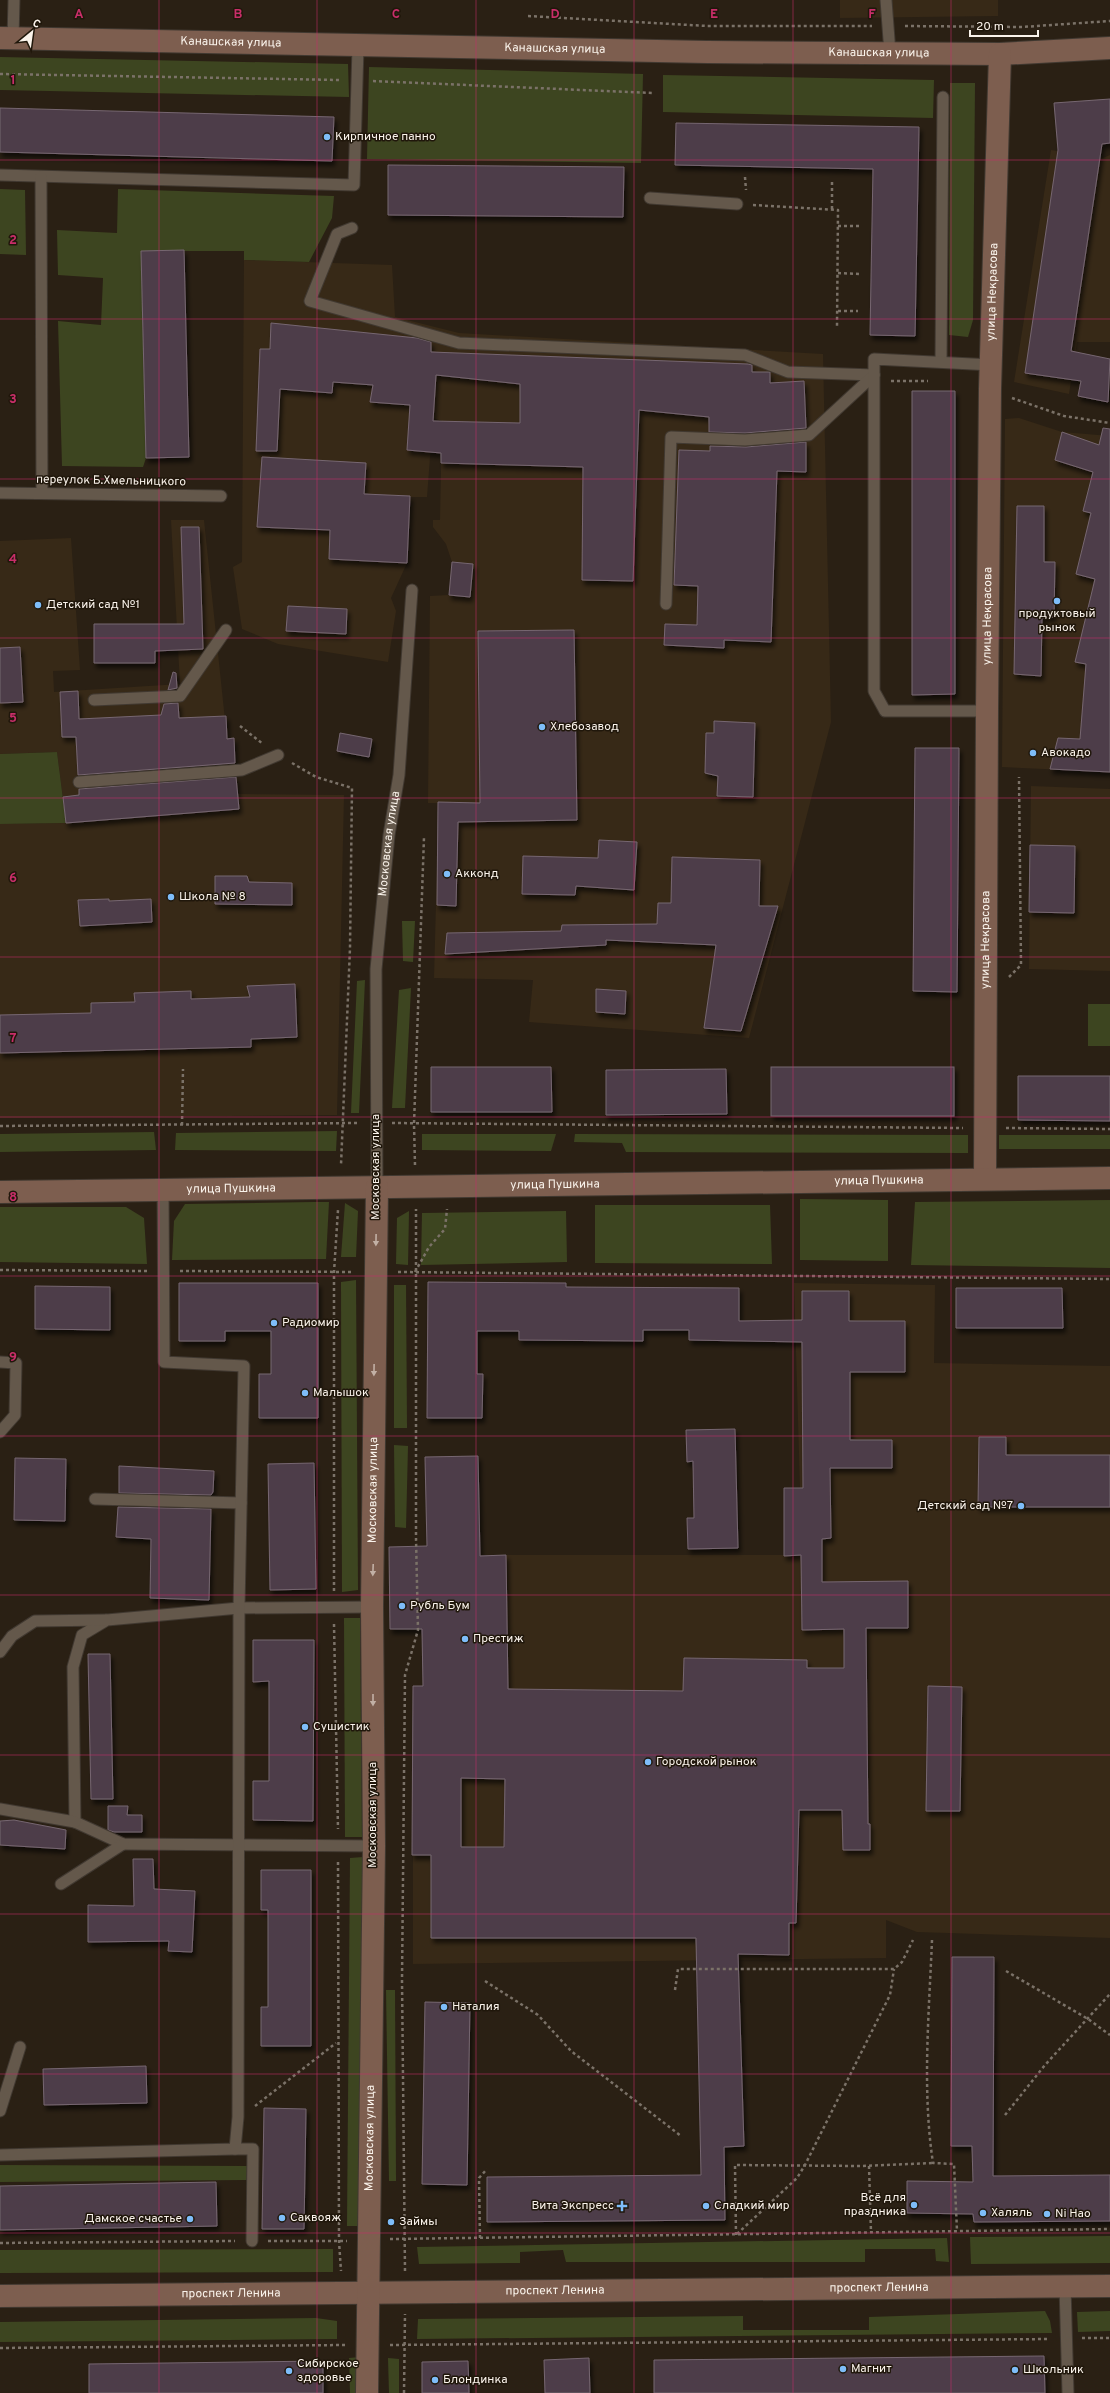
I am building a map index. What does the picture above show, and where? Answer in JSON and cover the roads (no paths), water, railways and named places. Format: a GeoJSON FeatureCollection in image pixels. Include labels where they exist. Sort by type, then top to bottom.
{"type":"FeatureCollection","features":[{"type":"Feature","properties":{"kind":"street","name":"Канашская улица"},"geometry":{"type":"LineString","coordinates":[[7,38],[358,47],[1000,54],[1110,48]]}},
{"type":"Feature","properties":{"kind":"street","name":"улица Некрасова"},"geometry":{"type":"LineString","coordinates":[[985,1179],[986,711],[990,389],[992,365],[1000,54]]}},
{"type":"Feature","properties":{"kind":"street","name":"улица Пушкина"},"geometry":{"type":"LineString","coordinates":[[0,1192],[1110,1178]]}},
{"type":"Feature","properties":{"kind":"street","name":"Московская улица"},"geometry":{"type":"LineString","coordinates":[[367,2393],[367,2240],[374,1846],[372,1607],[377,1187]]}},
{"type":"Feature","properties":{"kind":"street","name":"проспект Ленина"},"geometry":{"type":"LineString","coordinates":[[0,2296],[1110,2286]]}},
{"type":"Feature","properties":{"kind":"lane"},"geometry":{"type":"LineString","coordinates":[[7,38],[14,0]]}},
{"type":"Feature","properties":{"kind":"lane"},"geometry":{"type":"LineString","coordinates":[[886,0],[890,53]]}},
{"type":"Feature","properties":{"kind":"lane"},"geometry":{"type":"LineString","coordinates":[[0,175],[354,185],[358,47]]}},
{"type":"Feature","properties":{"kind":"lane"},"geometry":{"type":"LineString","coordinates":[[941,361],[943,97]]}},
{"type":"Feature","properties":{"kind":"lane"},"geometry":{"type":"LineString","coordinates":[[41,177],[42,493]]}},
{"type":"Feature","properties":{"kind":"lane"},"geometry":{"type":"LineString","coordinates":[[650,198],[737,204]]}},
{"type":"Feature","properties":{"kind":"lane"},"geometry":{"type":"LineString","coordinates":[[352,228],[337,234],[310,301],[459,343],[745,355],[788,372],[874,378]]}},
{"type":"Feature","properties":{"kind":"lane"},"geometry":{"type":"LineString","coordinates":[[986,711],[885,711],[874,691],[874,359],[941,361],[992,365]]}},
{"type":"Feature","properties":{"kind":"lane"},"geometry":{"type":"LineString","coordinates":[[666,604],[671,437],[745,440],[809,435],[874,378]]}},
{"type":"Feature","properties":{"kind":"lane","name":"переулок Б.Хмельницкого"},"geometry":{"type":"LineString","coordinates":[[0,493],[221,496]]}},
{"type":"Feature","properties":{"kind":"lane","name":"Московская улица"},"geometry":{"type":"LineString","coordinates":[[377,1187],[376,969],[389,835],[399,775],[412,590]]}},
{"type":"Feature","properties":{"kind":"lane"},"geometry":{"type":"LineString","coordinates":[[94,700],[180,696],[226,630]]}},
{"type":"Feature","properties":{"kind":"lane"},"geometry":{"type":"LineString","coordinates":[[79,782],[242,770],[278,755]]}},
{"type":"Feature","properties":{"kind":"lane"},"geometry":{"type":"LineString","coordinates":[[163,1190],[164,1362],[244,1366],[239,1608],[238,2117],[235,2149]]}},
{"type":"Feature","properties":{"kind":"lane"},"geometry":{"type":"LineString","coordinates":[[0,1362],[16,1363],[15,1415],[0,1432]]}},
{"type":"Feature","properties":{"kind":"lane"},"geometry":{"type":"LineString","coordinates":[[95,1499],[241,1503]]}},
{"type":"Feature","properties":{"kind":"lane"},"geometry":{"type":"LineString","coordinates":[[0,1652],[12,1636],[35,1621],[107,1620],[239,1608],[372,1607]]}},
{"type":"Feature","properties":{"kind":"lane"},"geometry":{"type":"LineString","coordinates":[[75,1822],[74,1667],[82,1635],[107,1620]]}},
{"type":"Feature","properties":{"kind":"lane"},"geometry":{"type":"LineString","coordinates":[[0,1809],[75,1822],[124,1844],[374,1846]]}},
{"type":"Feature","properties":{"kind":"lane"},"geometry":{"type":"LineString","coordinates":[[61,1884],[124,1844]]}},
{"type":"Feature","properties":{"kind":"lane"},"geometry":{"type":"LineString","coordinates":[[0,2111],[20,2047]]}},
{"type":"Feature","properties":{"kind":"lane"},"geometry":{"type":"LineString","coordinates":[[0,2155],[253,2149],[252,2241]]}},
{"type":"Feature","properties":{"kind":"lane"},"geometry":{"type":"LineString","coordinates":[[1065,2286],[1068,2393]]}},
{"type":"Feature","properties":{"kind":"place","name":"Кирпичное панно"},"geometry":{"type":"Point","coordinates":[327,137]}},
{"type":"Feature","properties":{"kind":"place","name":"продуктовый рынок"},"geometry":{"type":"Point","coordinates":[1057,601]}},
{"type":"Feature","properties":{"kind":"place","name":"Детский сад №1"},"geometry":{"type":"Point","coordinates":[38,605]}},
{"type":"Feature","properties":{"kind":"place","name":"Хлебозавод"},"geometry":{"type":"Point","coordinates":[542,727]}},
{"type":"Feature","properties":{"kind":"place","name":"Авокадо"},"geometry":{"type":"Point","coordinates":[1033,753]}},
{"type":"Feature","properties":{"kind":"place","name":"Акконд"},"geometry":{"type":"Point","coordinates":[447,874]}},
{"type":"Feature","properties":{"kind":"place","name":"Школа № 8"},"geometry":{"type":"Point","coordinates":[171,897]}},
{"type":"Feature","properties":{"kind":"place","name":"Радиомир"},"geometry":{"type":"Point","coordinates":[274,1323]}},
{"type":"Feature","properties":{"kind":"place","name":"Малышок"},"geometry":{"type":"Point","coordinates":[305,1393]}},
{"type":"Feature","properties":{"kind":"place","name":"Детский сад №7"},"geometry":{"type":"Point","coordinates":[1021,1506]}},
{"type":"Feature","properties":{"kind":"place","name":"Рубль Бум"},"geometry":{"type":"Point","coordinates":[402,1606]}},
{"type":"Feature","properties":{"kind":"place","name":"Престиж"},"geometry":{"type":"Point","coordinates":[465,1639]}},
{"type":"Feature","properties":{"kind":"place","name":"Сушистик"},"geometry":{"type":"Point","coordinates":[305,1727]}},
{"type":"Feature","properties":{"kind":"place","name":"Городской рынок"},"geometry":{"type":"Point","coordinates":[648,1762]}},
{"type":"Feature","properties":{"kind":"place","name":"Наталия"},"geometry":{"type":"Point","coordinates":[444,2007]}},
{"type":"Feature","properties":{"kind":"place","name":"Всё для праздника"},"geometry":{"type":"Point","coordinates":[914,2205]}},
{"type":"Feature","properties":{"kind":"place","name":"Вита Экспресс"},"geometry":{"type":"Point","coordinates":[622,2206]}},
{"type":"Feature","properties":{"kind":"place","name":"Сладкий мир"},"geometry":{"type":"Point","coordinates":[706,2206]}},
{"type":"Feature","properties":{"kind":"place","name":"Халяль"},"geometry":{"type":"Point","coordinates":[983,2213]}},
{"type":"Feature","properties":{"kind":"place","name":"Ni Hao"},"geometry":{"type":"Point","coordinates":[1047,2214]}},
{"type":"Feature","properties":{"kind":"place","name":"Саквояж"},"geometry":{"type":"Point","coordinates":[282,2218]}},
{"type":"Feature","properties":{"kind":"place","name":"Дамское счастье"},"geometry":{"type":"Point","coordinates":[190,2219]}},
{"type":"Feature","properties":{"kind":"place","name":"Займы"},"geometry":{"type":"Point","coordinates":[391,2222]}},
{"type":"Feature","properties":{"kind":"place","name":"Магнит"},"geometry":{"type":"Point","coordinates":[843,2369]}},
{"type":"Feature","properties":{"kind":"place","name":"Школьник"},"geometry":{"type":"Point","coordinates":[1015,2370]}},
{"type":"Feature","properties":{"kind":"place","name":"Сибирское здоровье"},"geometry":{"type":"Point","coordinates":[289,2371]}},
{"type":"Feature","properties":{"kind":"place","name":"Блондинка"},"geometry":{"type":"Point","coordinates":[435,2380]}}]}
